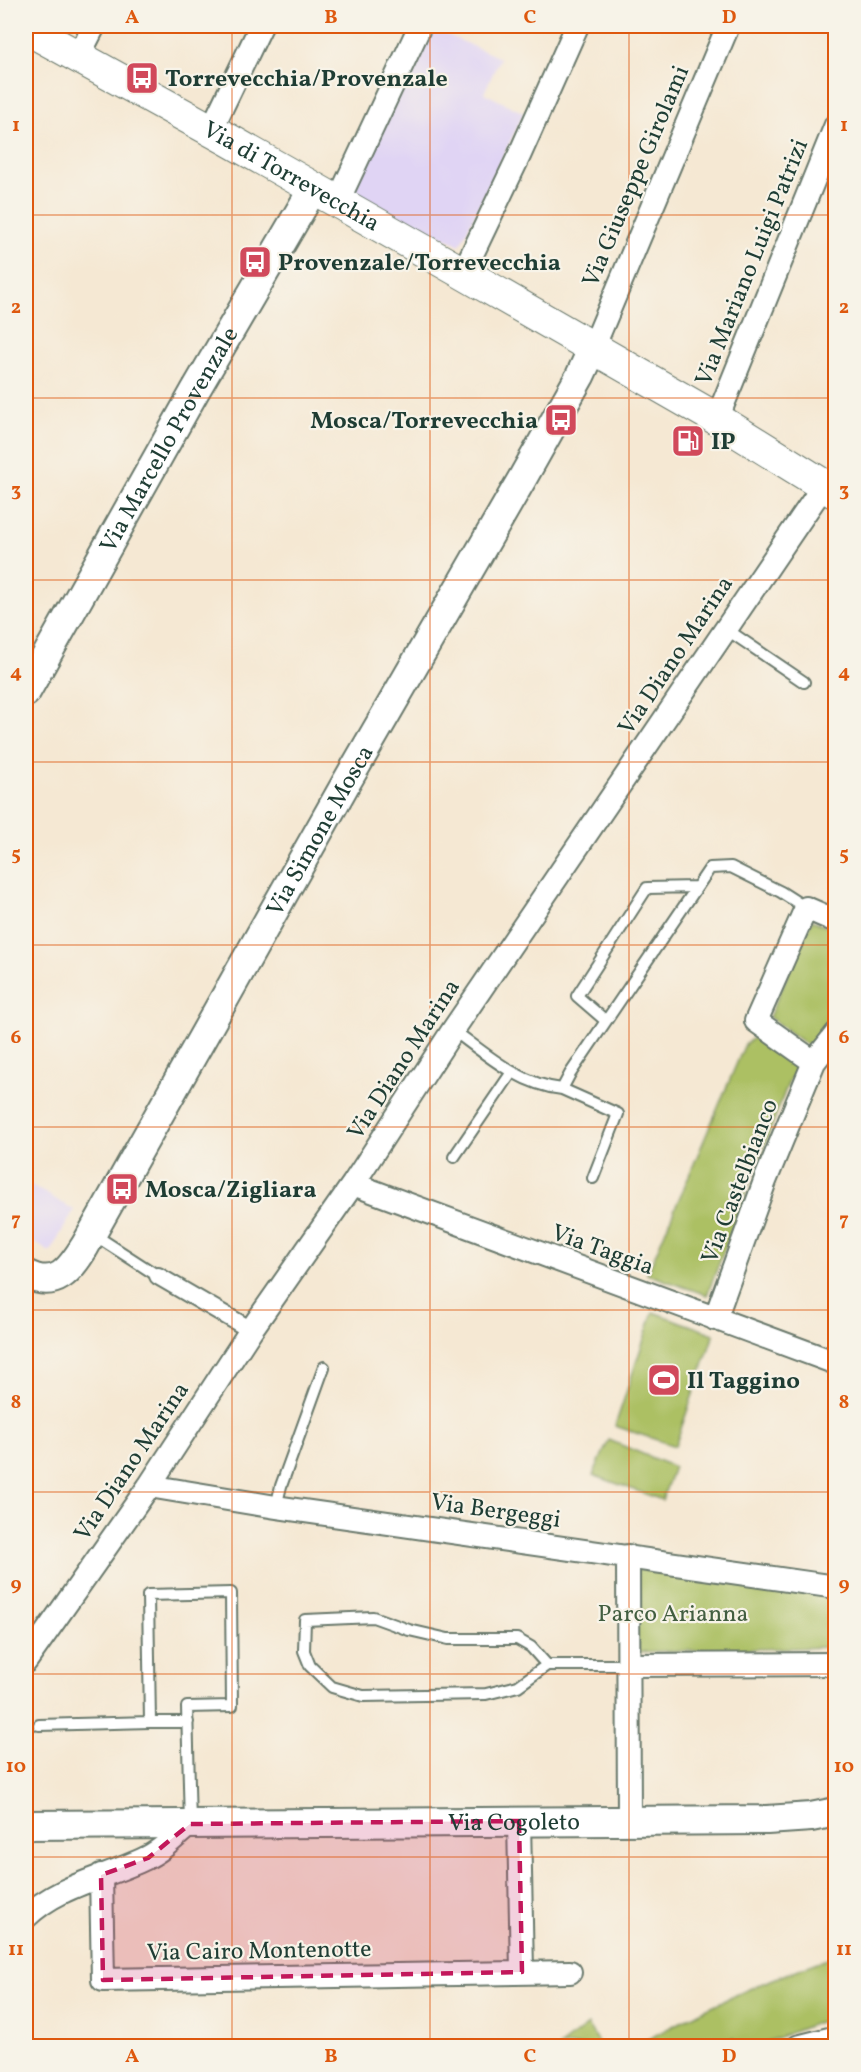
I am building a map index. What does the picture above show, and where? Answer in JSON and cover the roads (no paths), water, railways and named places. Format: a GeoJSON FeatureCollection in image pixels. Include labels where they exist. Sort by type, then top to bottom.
{"type":"FeatureCollection","features":[{"type":"Feature","properties":{"kind":"main road","name":"Via di Torrevecchia"},"geometry":{"type":"LineString","coordinates":[[28,37],[77,58],[211,130],[717,419],[830,489]]}},
{"type":"Feature","properties":{"kind":"street"},"geometry":{"type":"LineString","coordinates":[[77,58],[93,26]]}},
{"type":"Feature","properties":{"kind":"street"},"geometry":{"type":"LineString","coordinates":[[211,130],[261,26]]}},
{"type":"Feature","properties":{"kind":"street"},"geometry":{"type":"LineString","coordinates":[[325,196],[420,26]]}},
{"type":"Feature","properties":{"kind":"street"},"geometry":{"type":"LineString","coordinates":[[463,273],[519,156],[577,26]]}},
{"type":"Feature","properties":{"kind":"street","name":"Via Giuseppe Girolami"},"geometry":{"type":"LineString","coordinates":[[593,348],[728,26]]}},
{"type":"Feature","properties":{"kind":"street","name":"Via Mariano Luigi Patrizi"},"geometry":{"type":"LineString","coordinates":[[717,419],[836,125]]}},
{"type":"Feature","properties":{"kind":"street","name":"Via Marcello Provenzale"},"geometry":{"type":"LineString","coordinates":[[26,692],[195,391],[325,196]]}},
{"type":"Feature","properties":{"kind":"street","name":"Via Simone Mosca"},"geometry":{"type":"LineString","coordinates":[[26,1274],[42,1281],[54,1280],[78,1257],[346,783],[528,468],[580,376],[593,348]]}},
{"type":"Feature","properties":{"kind":"street","name":"Via Diano Marina"},"geometry":{"type":"LineString","coordinates":[[26,1660],[149,1486],[251,1330],[353,1184],[453,1030],[726,629],[830,489]]}},
{"type":"Feature","properties":{"kind":"street"},"geometry":{"type":"LineString","coordinates":[[814,1062],[756,1021],[806,908],[836,921]]}},
{"type":"Feature","properties":{"kind":"street","name":"Via Castelbianco"},"geometry":{"type":"LineString","coordinates":[[715,1320],[765,1181],[814,1062],[836,1034]]}},
{"type":"Feature","properties":{"kind":"street","name":"Via Taggia"},"geometry":{"type":"LineString","coordinates":[[353,1184],[836,1363]]}},
{"type":"Feature","properties":{"kind":"street"},"geometry":{"type":"LineString","coordinates":[[158,1276],[251,1330]]}},
{"type":"Feature","properties":{"kind":"street","name":"Via Bergeggi"},"geometry":{"type":"LineString","coordinates":[[149,1486],[276,1507],[836,1587]]}},
{"type":"Feature","properties":{"kind":"street"},"geometry":{"type":"LineString","coordinates":[[628,1556],[628,1820]]}},
{"type":"Feature","properties":{"kind":"street"},"geometry":{"type":"LineString","coordinates":[[627,1665],[836,1664]]}},
{"type":"Feature","properties":{"kind":"street","name":"Via Cogoleto"},"geometry":{"type":"LineString","coordinates":[[26,1825],[790,1819],[836,1812]]}},
{"type":"Feature","properties":{"kind":"street"},"geometry":{"type":"LineString","coordinates":[[519,1821],[522,1972]]}},
{"type":"Feature","properties":{"kind":"street"},"geometry":{"type":"LineString","coordinates":[[26,1917],[46,1899],[148,1858],[190,1824]]}},
{"type":"Feature","properties":{"kind":"street","name":"Via Cairo Montenotte"},"geometry":{"type":"LineString","coordinates":[[101,1875],[103,1980],[570,1972]]}},
{"type":"Feature","properties":{"kind":"lane"},"geometry":{"type":"LineString","coordinates":[[726,629],[804,682]]}},
{"type":"Feature","properties":{"kind":"lane"},"geometry":{"type":"LineString","coordinates":[[562,1089],[710,868],[731,867],[781,892],[806,908]]}},
{"type":"Feature","properties":{"kind":"lane"},"geometry":{"type":"LineString","coordinates":[[606,1021],[577,996],[647,888],[696,887]]}},
{"type":"Feature","properties":{"kind":"lane"},"geometry":{"type":"LineString","coordinates":[[453,1030],[512,1072],[546,1088],[562,1089],[618,1114],[592,1178]]}},
{"type":"Feature","properties":{"kind":"lane"},"geometry":{"type":"LineString","coordinates":[[454,1157],[512,1072]]}},
{"type":"Feature","properties":{"kind":"lane"},"geometry":{"type":"LineString","coordinates":[[92,1234],[158,1276]]}},
{"type":"Feature","properties":{"kind":"lane"},"geometry":{"type":"LineString","coordinates":[[276,1507],[281,1486],[324,1367]]}},
{"type":"Feature","properties":{"kind":"lane"},"geometry":{"type":"LineString","coordinates":[[150,1722],[148,1595],[231,1593],[231,1706],[187,1707],[190,1824]]}},
{"type":"Feature","properties":{"kind":"lane"},"geometry":{"type":"LineString","coordinates":[[547,1665],[531,1647],[518,1639],[448,1639],[409,1630],[373,1617],[305,1620],[304,1651],[310,1666],[332,1687],[363,1696],[486,1694],[518,1686],[547,1665],[627,1665]]}},
{"type":"Feature","properties":{"kind":"lane"},"geometry":{"type":"LineString","coordinates":[[39,1725],[188,1722]]}},
{"type":"Feature","properties":{"kind":"lane"},"geometry":{"type":"LineString","coordinates":[[789,2046],[796,2041],[836,2031]]}},
{"type":"Feature","properties":{"kind":"place","name":"Torrevecchia/Provenzale"},"geometry":{"type":"Point","coordinates":[142,78]}},
{"type":"Feature","properties":{"kind":"place","name":"Provenzale/Torrevecchia"},"geometry":{"type":"Point","coordinates":[255,262]}},
{"type":"Feature","properties":{"kind":"place","name":"Mosca/Torrevecchia"},"geometry":{"type":"Point","coordinates":[561,420]}},
{"type":"Feature","properties":{"kind":"place","name":"IP"},"geometry":{"type":"Point","coordinates":[688,441]}},
{"type":"Feature","properties":{"kind":"place","name":"Mosca/Zigliara"},"geometry":{"type":"Point","coordinates":[122,1189]}},
{"type":"Feature","properties":{"kind":"place","name":"Il Taggino"},"geometry":{"type":"Point","coordinates":[664,1380]}},
{"type":"Feature","properties":{"kind":"park label","name":"Parco Arianna"},"geometry":{"type":"Point","coordinates":[673,1613]}}]}
